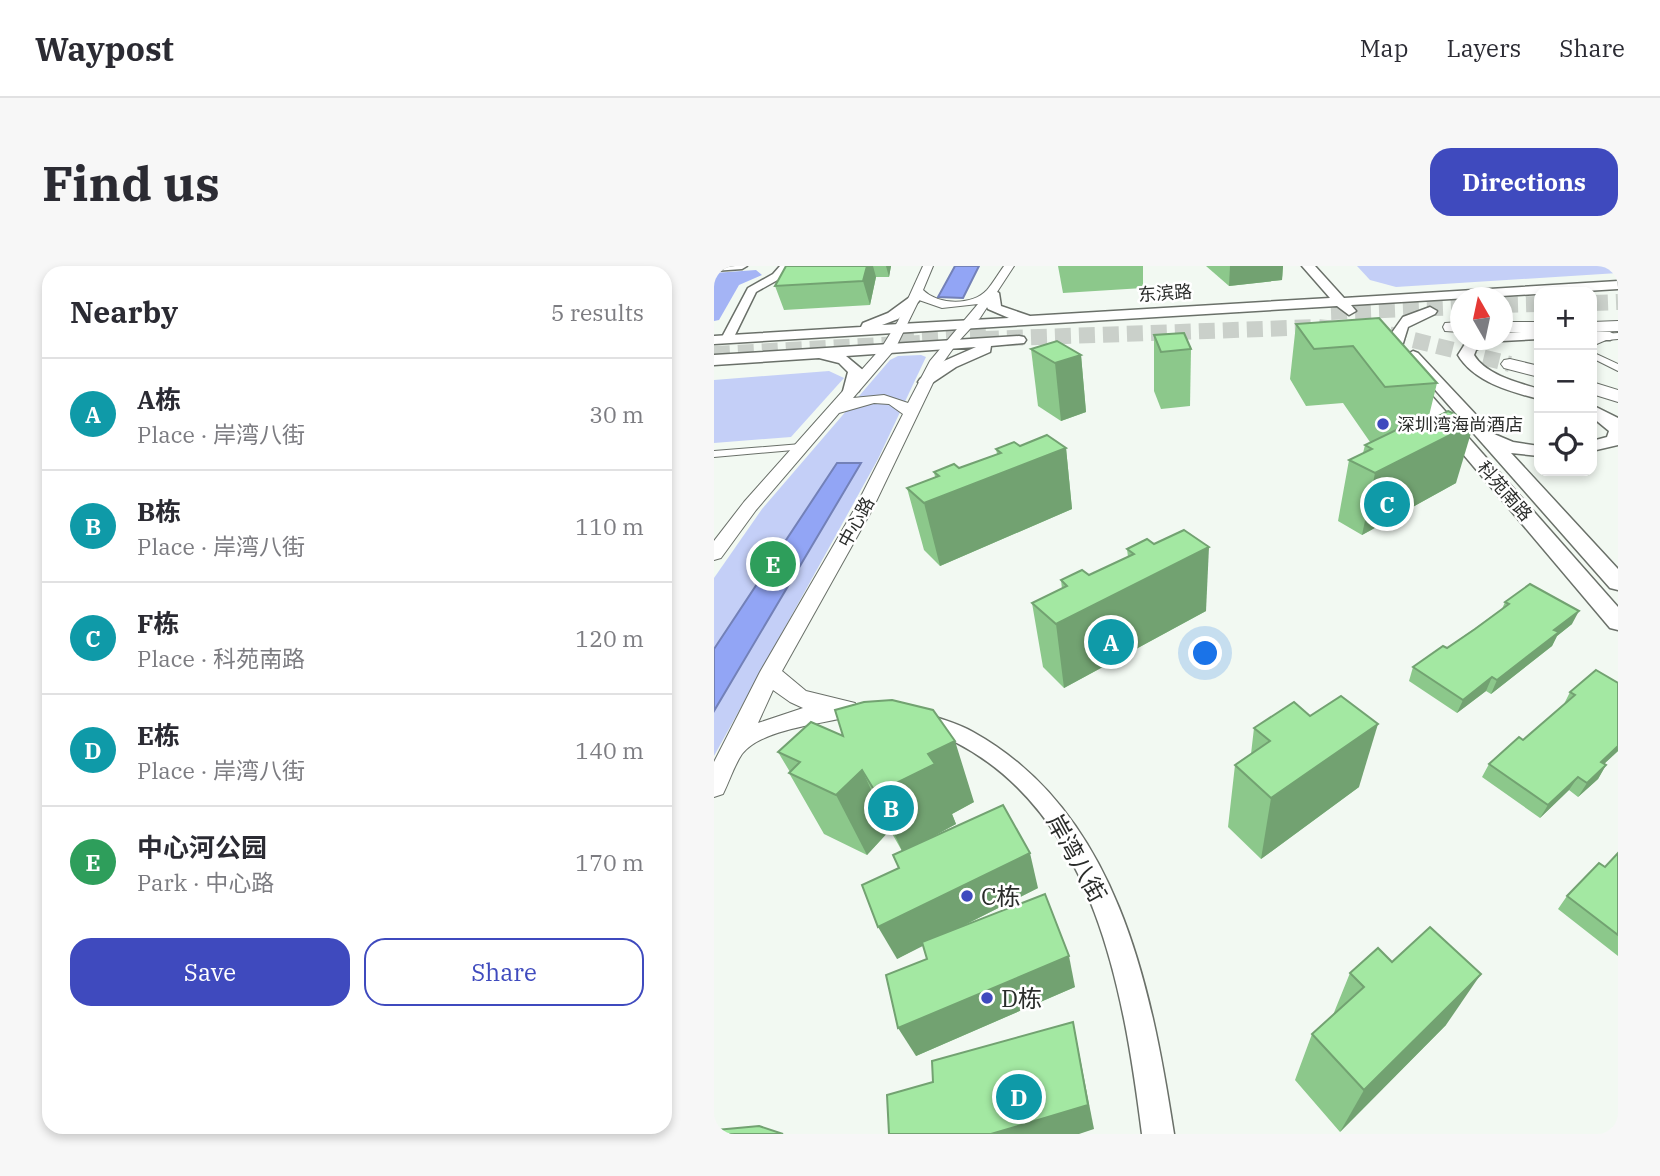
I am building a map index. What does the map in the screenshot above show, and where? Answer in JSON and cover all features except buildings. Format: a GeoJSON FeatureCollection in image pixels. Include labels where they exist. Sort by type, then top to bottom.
{"type":"FeatureCollection","features":[{"type":"Feature","properties":{"kind":"highway"},"geometry":{"type":"LineString","coordinates":[[1513,327],[1534,327]]}},
{"type":"Feature","properties":{"kind":"highway"},"geometry":{"type":"LineString","coordinates":[[1597,328],[1615,333]]}},
{"type":"Feature","properties":{"kind":"highway"},"geometry":{"type":"LineString","coordinates":[[1510,364],[1534,371]]}},
{"type":"Feature","properties":{"kind":"highway"},"geometry":{"type":"LineString","coordinates":[[1597,390],[1618,396]]}},
{"type":"Feature","properties":{"kind":"main road"},"geometry":{"type":"LineString","coordinates":[[714,554],[750,506],[888,349],[928,266]]}},
{"type":"Feature","properties":{"kind":"main road","name":"中心路"},"geometry":{"type":"LineString","coordinates":[[714,787],[771,673],[893,453],[926,382],[948,345],[992,293],[1009,266]]}},
{"type":"Feature","properties":{"kind":"main road"},"geometry":{"type":"LineString","coordinates":[[1315,274],[1338,274]]}},
{"type":"Feature","properties":{"kind":"main road"},"geometry":{"type":"LineString","coordinates":[[1315,274],[1340,302]]}},
{"type":"Feature","properties":{"kind":"main road"},"geometry":{"type":"LineString","coordinates":[[1286,305],[1317,296],[1321,292],[1315,274]]}},
{"type":"Feature","properties":{"kind":"main road","name":"东滨路"},"geometry":{"type":"LineString","coordinates":[[721,339],[1340,302],[1363,314],[1413,297],[1618,285]]}},
{"type":"Feature","properties":{"kind":"main road"},"geometry":{"type":"LineString","coordinates":[[1363,314],[1350,286],[1385,296],[1413,297]]}},
{"type":"Feature","properties":{"kind":"main road"},"geometry":{"type":"LineString","coordinates":[[915,295],[925,300],[952,304],[972,302],[992,293],[992,305],[1001,312],[1043,320]]}},
{"type":"Feature","properties":{"kind":"main road"},"geometry":{"type":"LineString","coordinates":[[831,333],[866,327],[886,320],[915,295]]}},
{"type":"Feature","properties":{"kind":"main road"},"geometry":{"type":"LineString","coordinates":[[1597,300],[1618,298]]}},
{"type":"Feature","properties":{"kind":"main road"},"geometry":{"type":"LineString","coordinates":[[1513,305],[1534,303]]}},
{"type":"Feature","properties":{"kind":"main road","name":"东滨路"},"geometry":{"type":"LineString","coordinates":[[1331,318],[1450,310]]}},
{"type":"Feature","properties":{"kind":"main road"},"geometry":{"type":"LineString","coordinates":[[1398,341],[1398,329],[1402,324],[1430,311]]}},
{"type":"Feature","properties":{"kind":"main road"},"geometry":{"type":"LineString","coordinates":[[1078,333],[1071,327],[1081,318]]}},
{"type":"Feature","properties":{"kind":"main road"},"geometry":{"type":"LineString","coordinates":[[1597,335],[1615,333]]}},
{"type":"Feature","properties":{"kind":"main road","name":"科苑南路"},"geometry":{"type":"LineString","coordinates":[[1618,583],[1398,341],[1381,335],[1402,372],[1618,622]]}},
{"type":"Feature","properties":{"kind":"main road"},"geometry":{"type":"LineString","coordinates":[[1513,336],[1534,335]]}},
{"type":"Feature","properties":{"kind":"main road"},"geometry":{"type":"LineString","coordinates":[[714,360],[1035,339],[964,357],[938,371],[926,382]]}},
{"type":"Feature","properties":{"kind":"main road"},"geometry":{"type":"LineString","coordinates":[[1468,350],[1467,357],[1471,365],[1494,380],[1534,392]]}},
{"type":"Feature","properties":{"kind":"main road"},"geometry":{"type":"LineString","coordinates":[[803,354],[844,359],[851,364],[856,371],[851,391]]}},
{"type":"Feature","properties":{"kind":"main road"},"geometry":{"type":"LineString","coordinates":[[1402,372],[1425,370]]}},
{"type":"Feature","properties":{"kind":"main road"},"geometry":{"type":"LineString","coordinates":[[832,411],[873,398],[892,400],[910,412]]}},
{"type":"Feature","properties":{"kind":"main road"},"geometry":{"type":"LineString","coordinates":[[1597,413],[1612,422],[1618,431],[1615,440],[1597,445]]}},
{"type":"Feature","properties":{"kind":"main road"},"geometry":{"type":"LineString","coordinates":[[1483,434],[1509,447],[1534,450]]}},
{"type":"Feature","properties":{"kind":"main road"},"geometry":{"type":"LineString","coordinates":[[771,673],[784,689],[795,695],[817,703],[868,711]]}},
{"type":"Feature","properties":{"kind":"main road"},"geometry":{"type":"LineString","coordinates":[[733,748],[767,727],[785,720],[868,711]]}},
{"type":"Feature","properties":{"kind":"street"},"geometry":{"type":"LineString","coordinates":[[714,268],[742,266]]}},
{"type":"Feature","properties":{"kind":"street"},"geometry":{"type":"LineString","coordinates":[[721,339],[752,290],[777,276],[785,266]]}},
{"type":"Feature","properties":{"kind":"street"},"geometry":{"type":"LineString","coordinates":[[1597,341],[1615,333]]}},
{"type":"Feature","properties":{"kind":"street"},"geometry":{"type":"LineString","coordinates":[[1597,358],[1618,368]]}},
{"type":"Feature","properties":{"kind":"street"},"geometry":{"type":"LineString","coordinates":[[1597,412],[1618,420]]}},
{"type":"Feature","properties":{"kind":"street"},"geometry":{"type":"LineString","coordinates":[[714,454],[801,447]]}},
{"type":"Feature","properties":{"kind":"street","name":"岸湾八街"},"geometry":{"type":"LineString","coordinates":[[868,711],[951,730],[1001,759],[1051,810],[1091,877],[1121,948],[1137,1005],[1158,1134]]}},
{"type":"Feature","properties":{"kind":"shaded area"},"geometry":{"type":"Polygon","coordinates":[[[955,266],[979,266],[963,298],[938,297],[955,266]]]}},
{"type":"Feature","properties":{"kind":"shaded area"},"geometry":{"type":"Polygon","coordinates":[[[1357,266],[1618,266],[1618,273],[1396,287],[1370,280],[1357,266]]]}},
{"type":"Feature","properties":{"kind":"shaded area"},"geometry":{"type":"Polygon","coordinates":[[[756,270],[762,275],[739,285],[719,320],[714,321],[714,273],[756,270]]]}},
{"type":"Feature","properties":{"kind":"shaded area"},"geometry":{"type":"Polygon","coordinates":[[[898,356],[926,357],[878,459],[714,756],[714,578],[762,509],[890,360],[898,356]]]}},
{"type":"Feature","properties":{"kind":"shaded area"},"geometry":{"type":"Polygon","coordinates":[[[829,371],[844,378],[791,437],[714,443],[714,380],[829,371]]]}},
{"type":"Feature","properties":{"kind":"shaded area"},"geometry":{"type":"Polygon","coordinates":[[[837,463],[861,463],[714,711],[714,649],[837,463]]]}},
{"type":"Feature","properties":{"kind":"tunnel"},"geometry":{"type":"LineString","coordinates":[[1597,303],[1618,302]]}},
{"type":"Feature","properties":{"kind":"tunnel"},"geometry":{"type":"LineString","coordinates":[[1513,305],[1534,304]]}},
{"type":"Feature","properties":{"kind":"tunnel"},"geometry":{"type":"LineString","coordinates":[[1331,312],[1450,307]]}},
{"type":"Feature","properties":{"kind":"tunnel"},"geometry":{"type":"LineString","coordinates":[[983,339],[1318,327],[1393,335],[1510,364]]}},
{"type":"Feature","properties":{"kind":"tunnel"},"geometry":{"type":"LineString","coordinates":[[898,337],[992,331]]}},
{"type":"Feature","properties":{"kind":"tunnel"},"geometry":{"type":"LineString","coordinates":[[714,354],[920,343]]}},
{"type":"Feature","properties":{"kind":"place","name":"深圳湾海尚酒店"},"geometry":{"type":"Point","coordinates":[1383,424]}},
{"type":"Feature","properties":{"kind":"place","name":"F栋"},"geometry":{"type":"Point","coordinates":[1387,504]}},
{"type":"Feature","properties":{"kind":"place","name":"中心河公园"},"geometry":{"type":"Point","coordinates":[773,564]}},
{"type":"Feature","properties":{"kind":"place","name":"A栋"},"geometry":{"type":"Point","coordinates":[1111,642]}},
{"type":"Feature","properties":{"kind":"place","name":"B栋"},"geometry":{"type":"Point","coordinates":[891,808]}},
{"type":"Feature","properties":{"kind":"place","name":"C栋"},"geometry":{"type":"Point","coordinates":[967,896]}},
{"type":"Feature","properties":{"kind":"place","name":"D栋"},"geometry":{"type":"Point","coordinates":[987,998]}},
{"type":"Feature","properties":{"kind":"place","name":"E栋"},"geometry":{"type":"Point","coordinates":[1019,1097]}}]}
